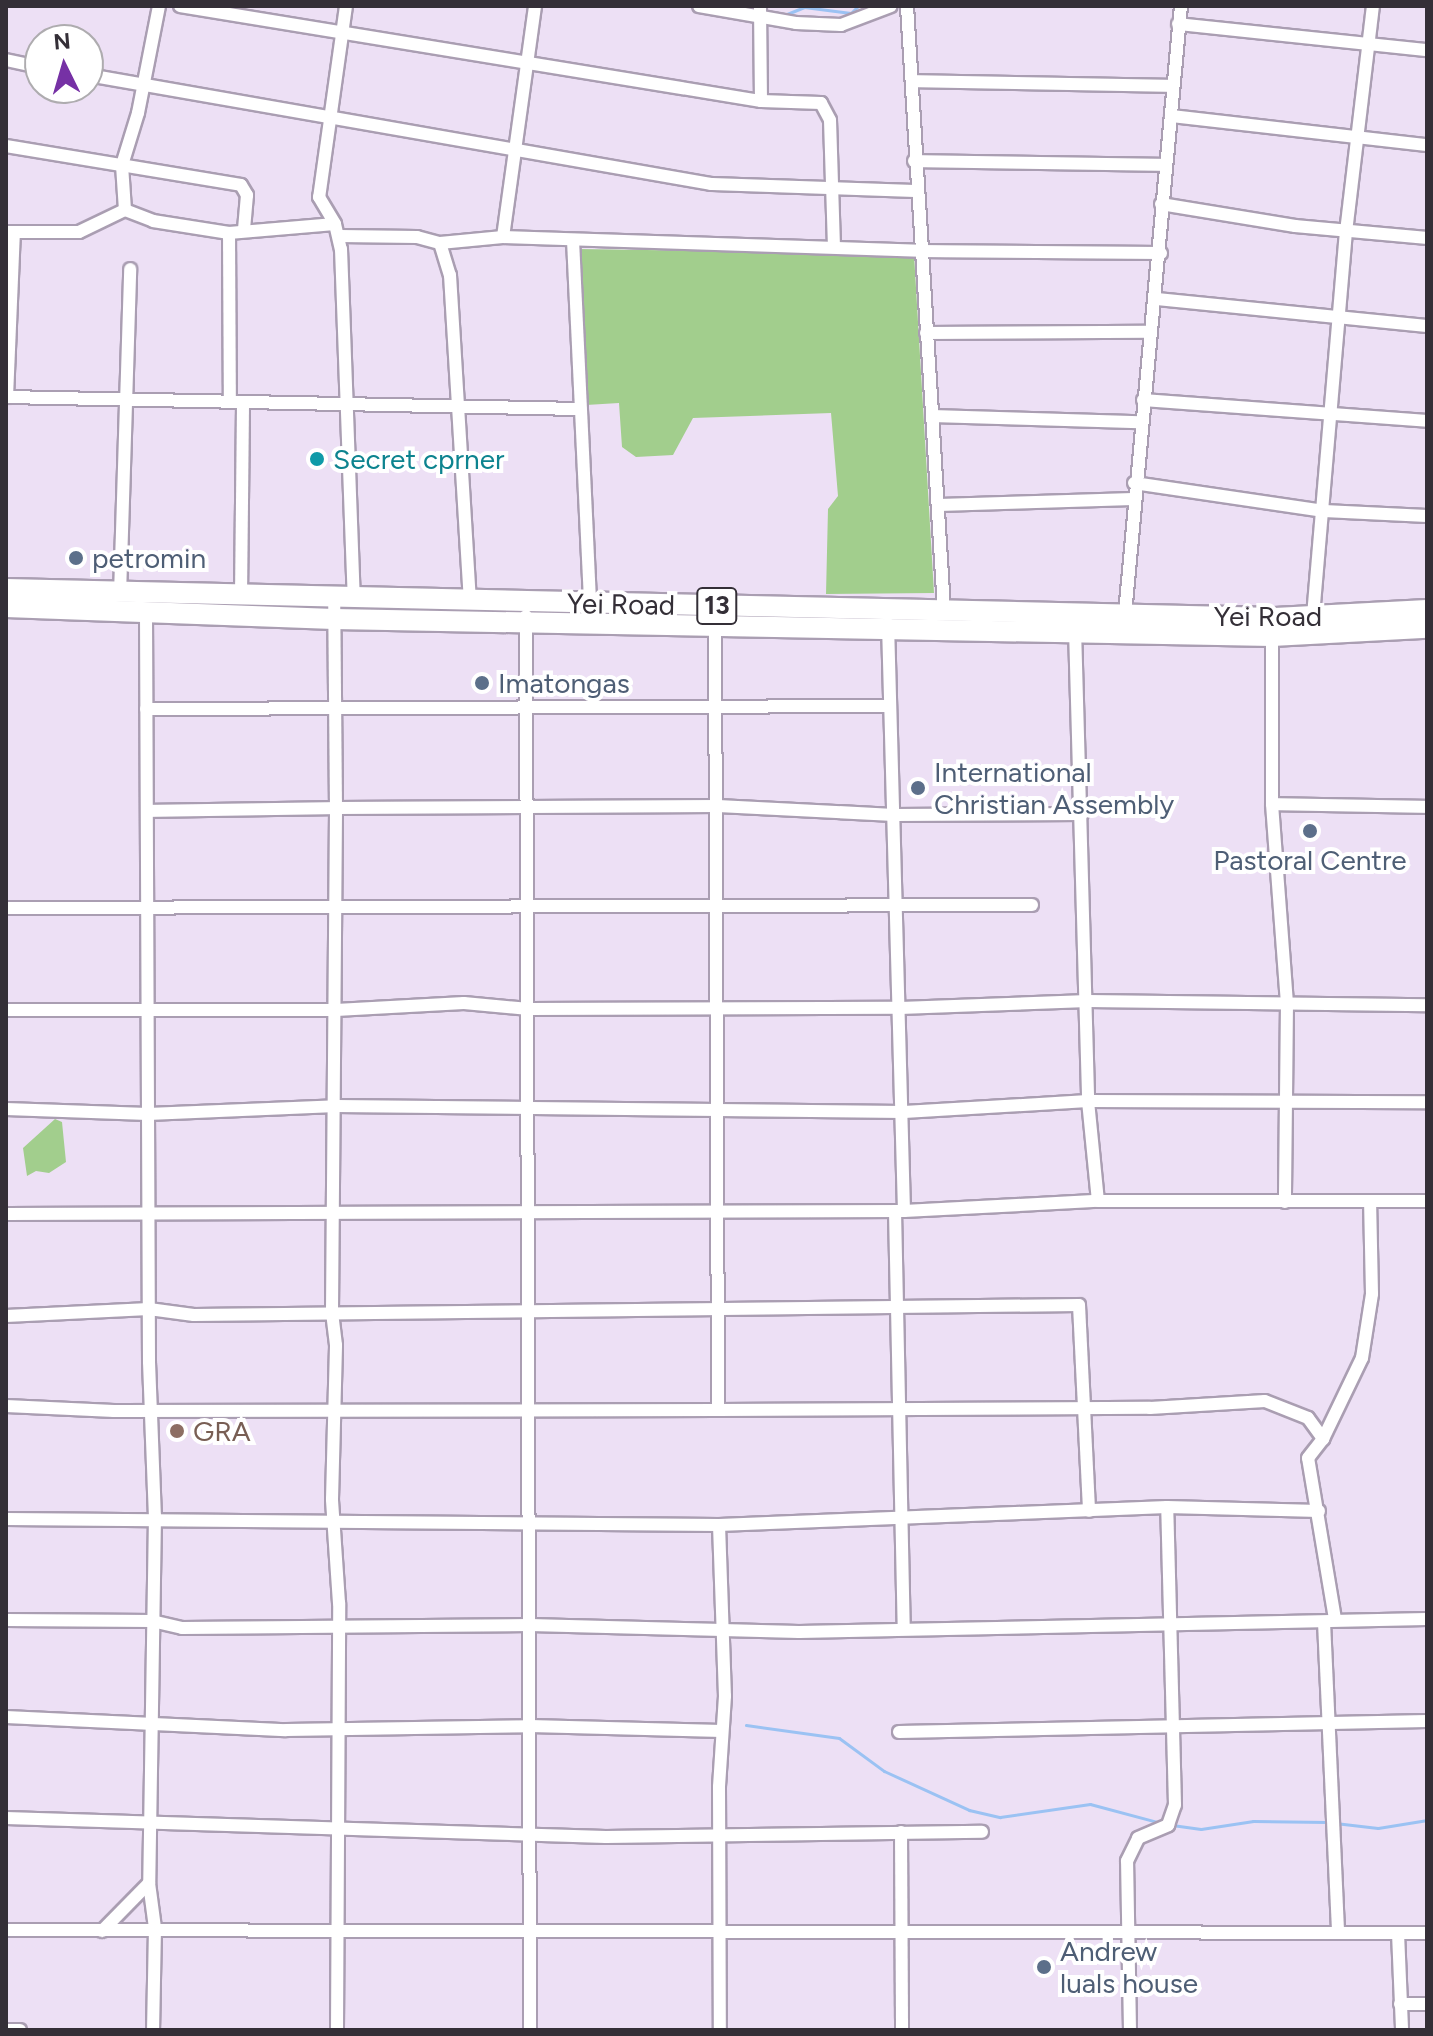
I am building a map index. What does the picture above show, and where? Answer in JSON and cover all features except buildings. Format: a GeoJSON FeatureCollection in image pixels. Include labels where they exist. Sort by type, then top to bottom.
{"type":"FeatureCollection","features":[{"type":"Feature","properties":{"kind":"main road","name":"Yei Road"},"geometry":{"type":"LineString","coordinates":[[6,589],[241,597],[526,623],[715,627],[888,619],[944,610],[1075,622],[1125,614],[1273,627],[1313,616],[1427,610]]}},
{"type":"Feature","properties":{"kind":"main road","name":"Yei Road"},"geometry":{"type":"LineString","coordinates":[[6,607],[146,613],[470,600],[715,606],[888,619],[1427,628]]}},
{"type":"Feature","properties":{"kind":"street"},"geometry":{"type":"LineString","coordinates":[[125,210],[122,165],[144,86],[159,6]]}},
{"type":"Feature","properties":{"kind":"street"},"geometry":{"type":"LineString","coordinates":[[180,6],[343,30],[761,101],[821,103],[826,108],[833,144],[834,247]]}},
{"type":"Feature","properties":{"kind":"street"},"geometry":{"type":"LineString","coordinates":[[337,2030],[335,1831],[338,1628],[332,1411],[336,1345],[332,1310],[336,1106],[336,706],[348,405],[338,230],[319,197],[346,6]]}},
{"type":"Feature","properties":{"kind":"street"},"geometry":{"type":"LineString","coordinates":[[503,237],[535,6]]}},
{"type":"Feature","properties":{"kind":"street"},"geometry":{"type":"LineString","coordinates":[[699,6],[762,11],[841,25],[891,6]]}},
{"type":"Feature","properties":{"kind":"street"},"geometry":{"type":"LineString","coordinates":[[907,6],[914,161],[944,610]]}},
{"type":"Feature","properties":{"kind":"street"},"geometry":{"type":"LineString","coordinates":[[1125,614],[1134,483],[1149,332],[1157,299],[1161,204],[1181,6]]}},
{"type":"Feature","properties":{"kind":"street"},"geometry":{"type":"LineString","coordinates":[[1313,616],[1346,232],[1373,6]]}},
{"type":"Feature","properties":{"kind":"street"},"geometry":{"type":"LineString","coordinates":[[761,101],[762,11]]}},
{"type":"Feature","properties":{"kind":"street"},"geometry":{"type":"LineString","coordinates":[[1178,24],[1427,50]]}},
{"type":"Feature","properties":{"kind":"street"},"geometry":{"type":"LineString","coordinates":[[104,78],[331,115],[514,152],[711,184],[833,191],[916,191]]}},
{"type":"Feature","properties":{"kind":"street"},"geometry":{"type":"LineString","coordinates":[[912,81],[1172,86]]}},
{"type":"Feature","properties":{"kind":"street"},"geometry":{"type":"LineString","coordinates":[[1171,116],[1427,145]]}},
{"type":"Feature","properties":{"kind":"street"},"geometry":{"type":"LineString","coordinates":[[6,146],[241,185],[247,195],[244,229]]}},
{"type":"Feature","properties":{"kind":"street"},"geometry":{"type":"LineString","coordinates":[[914,161],[1166,165]]}},
{"type":"Feature","properties":{"kind":"street"},"geometry":{"type":"LineString","coordinates":[[1161,204],[1346,232],[1427,238]]}},
{"type":"Feature","properties":{"kind":"street"},"geometry":{"type":"LineString","coordinates":[[580,409],[459,410],[6,397],[10,232],[79,232],[125,210],[153,221],[229,233],[244,229],[338,230],[417,237],[440,243],[503,237],[920,251],[1161,253]]}},
{"type":"Feature","properties":{"kind":"street"},"geometry":{"type":"LineString","coordinates":[[229,233],[241,597]]}},
{"type":"Feature","properties":{"kind":"street"},"geometry":{"type":"LineString","coordinates":[[573,240],[590,603]]}},
{"type":"Feature","properties":{"kind":"street"},"geometry":{"type":"LineString","coordinates":[[440,243],[450,275],[470,600]]}},
{"type":"Feature","properties":{"kind":"street"},"geometry":{"type":"LineString","coordinates":[[120,595],[130,269]]}},
{"type":"Feature","properties":{"kind":"street"},"geometry":{"type":"LineString","coordinates":[[1157,299],[1427,326]]}},
{"type":"Feature","properties":{"kind":"street"},"geometry":{"type":"LineString","coordinates":[[926,333],[1149,332]]}},
{"type":"Feature","properties":{"kind":"street"},"geometry":{"type":"LineString","coordinates":[[1143,400],[1427,421]]}},
{"type":"Feature","properties":{"kind":"street"},"geometry":{"type":"LineString","coordinates":[[932,416],[1140,422]]}},
{"type":"Feature","properties":{"kind":"street"},"geometry":{"type":"LineString","coordinates":[[1134,483],[1324,511],[1427,516]]}},
{"type":"Feature","properties":{"kind":"street"},"geometry":{"type":"LineString","coordinates":[[939,505],[1133,499]]}},
{"type":"Feature","properties":{"kind":"street"},"geometry":{"type":"LineString","coordinates":[[526,601],[530,2030]]}},
{"type":"Feature","properties":{"kind":"street"},"geometry":{"type":"LineString","coordinates":[[715,606],[719,907],[718,1410]]}},
{"type":"Feature","properties":{"kind":"street"},"geometry":{"type":"LineString","coordinates":[[146,613],[150,909],[148,1216],[150,1410],[155,1516],[153,1823],[149,1883],[155,1928],[153,2030]]}},
{"type":"Feature","properties":{"kind":"street"},"geometry":{"type":"LineString","coordinates":[[888,619],[904,1112],[897,1308],[904,1628]]}},
{"type":"Feature","properties":{"kind":"street"},"geometry":{"type":"LineString","coordinates":[[1075,622],[1088,1001],[1088,1101],[1098,1201]]}},
{"type":"Feature","properties":{"kind":"street"},"geometry":{"type":"LineString","coordinates":[[1273,627],[1272,804],[1287,1003],[1285,1202]]}},
{"type":"Feature","properties":{"kind":"street"},"geometry":{"type":"LineString","coordinates":[[146,709],[528,705],[890,706]]}},
{"type":"Feature","properties":{"kind":"street"},"geometry":{"type":"LineString","coordinates":[[1272,804],[1427,807]]}},
{"type":"Feature","properties":{"kind":"street"},"geometry":{"type":"LineString","coordinates":[[148,811],[718,806],[894,815],[1082,814]]}},
{"type":"Feature","properties":{"kind":"street"},"geometry":{"type":"LineString","coordinates":[[6,908],[1032,905]]}},
{"type":"Feature","properties":{"kind":"street"},"geometry":{"type":"LineString","coordinates":[[6,1010],[336,1010],[464,1003],[529,1009],[900,1008],[1088,1001],[1427,1005]]}},
{"type":"Feature","properties":{"kind":"street"},"geometry":{"type":"LineString","coordinates":[[6,1109],[148,1114],[336,1106],[904,1112],[1088,1101],[1427,1102]]}},
{"type":"Feature","properties":{"kind":"street"},"geometry":{"type":"LineString","coordinates":[[6,1214],[148,1216],[334,1211],[900,1211],[1098,1201],[1427,1201]]}},
{"type":"Feature","properties":{"kind":"street"},"geometry":{"type":"LineString","coordinates":[[1338,1932],[1325,1724],[1330,1621],[1319,1511],[1308,1458],[1323,1439],[1362,1358],[1372,1294],[1370,1202]]}},
{"type":"Feature","properties":{"kind":"street"},"geometry":{"type":"LineString","coordinates":[[6,1316],[149,1309],[194,1315],[332,1310],[716,1312],[1079,1305],[1089,1511]]}},
{"type":"Feature","properties":{"kind":"street"},"geometry":{"type":"LineString","coordinates":[[6,1406],[150,1410],[529,1411],[1084,1405],[1198,1407],[1265,1401],[1308,1418],[1323,1439]]}},
{"type":"Feature","properties":{"kind":"street"},"geometry":{"type":"LineString","coordinates":[[6,1519],[155,1516],[719,1525],[1167,1507],[1319,1511]]}},
{"type":"Feature","properties":{"kind":"street"},"geometry":{"type":"LineString","coordinates":[[1130,2030],[1127,1861],[1138,1838],[1168,1825],[1175,1805],[1167,1507]]}},
{"type":"Feature","properties":{"kind":"street"},"geometry":{"type":"LineString","coordinates":[[719,1525],[723,1629],[719,1832],[720,2030]]}},
{"type":"Feature","properties":{"kind":"street"},"geometry":{"type":"LineString","coordinates":[[6,1620],[152,1621],[182,1628],[530,1625],[723,1629],[1427,1619]]}},
{"type":"Feature","properties":{"kind":"street"},"geometry":{"type":"LineString","coordinates":[[6,1717],[152,1725],[336,1728],[530,1726],[722,1731]]}},
{"type":"Feature","properties":{"kind":"street"},"geometry":{"type":"LineString","coordinates":[[899,1732],[1427,1721]]}},
{"type":"Feature","properties":{"kind":"street"},"geometry":{"type":"LineString","coordinates":[[6,1818],[335,1831],[530,1831],[606,1837],[719,1832],[982,1832]]}},
{"type":"Feature","properties":{"kind":"street"},"geometry":{"type":"LineString","coordinates":[[901,1832],[902,2030]]}},
{"type":"Feature","properties":{"kind":"street"},"geometry":{"type":"LineString","coordinates":[[102,1931],[149,1883]]}},
{"type":"Feature","properties":{"kind":"street"},"geometry":{"type":"LineString","coordinates":[[6,1930],[336,1929],[530,1931],[574,1935],[902,1929],[1129,1935],[1427,1933]]}},
{"type":"Feature","properties":{"kind":"street"},"geometry":{"type":"LineString","coordinates":[[1398,1933],[1402,2030]]}},
{"type":"Feature","properties":{"kind":"street"},"geometry":{"type":"LineString","coordinates":[[1400,2004],[1427,2004]]}},
{"type":"Feature","properties":{"kind":"street"},"geometry":{"type":"LineString","coordinates":[[6,2030],[20,2030]]}},
{"type":"Feature","properties":{"kind":"green space"},"geometry":{"type":"Polygon","coordinates":[[[578,249],[914,254],[934,593],[826,594],[828,509],[838,496],[831,413],[693,418],[673,455],[636,457],[622,447],[619,403],[586,405],[578,249]]]}},
{"type":"Feature","properties":{"kind":"green space"},"geometry":{"type":"Polygon","coordinates":[[[55,1119],[62,1122],[66,1162],[49,1173],[36,1171],[27,1176],[23,1148],[55,1119]]]}},
{"type":"Feature","properties":{"kind":"waterway"},"geometry":{"type":"LineString","coordinates":[[782,16],[804,7],[851,13],[858,6]]}},
{"type":"Feature","properties":{"kind":"waterway"},"geometry":{"type":"LineString","coordinates":[[746,1725],[839,1738],[884,1771],[969,1810],[1000,1817],[1090,1804],[1161,1823]]}},
{"type":"Feature","properties":{"kind":"waterway"},"geometry":{"type":"LineString","coordinates":[[1335,1823],[1378,1828],[1427,1820]]}},
{"type":"Feature","properties":{"kind":"waterway"},"geometry":{"type":"LineString","coordinates":[[1172,1825],[1201,1829],[1253,1821],[1327,1822]]}},
{"type":"Feature","properties":{"kind":"place","name":"Secret cprner"},"geometry":{"type":"Point","coordinates":[317,459]}},
{"type":"Feature","properties":{"kind":"place","name":"petromin"},"geometry":{"type":"Point","coordinates":[76,558]}},
{"type":"Feature","properties":{"kind":"place","name":"Imatongas"},"geometry":{"type":"Point","coordinates":[482,683]}},
{"type":"Feature","properties":{"kind":"place","name":"International Christian Assembly"},"geometry":{"type":"Point","coordinates":[918,788]}},
{"type":"Feature","properties":{"kind":"place","name":"Pastoral Centre"},"geometry":{"type":"Point","coordinates":[1310,831]}},
{"type":"Feature","properties":{"kind":"place","name":"GRA"},"geometry":{"type":"Point","coordinates":[177,1431]}},
{"type":"Feature","properties":{"kind":"place","name":"Andrew luals house"},"geometry":{"type":"Point","coordinates":[1044,1967]}}]}
